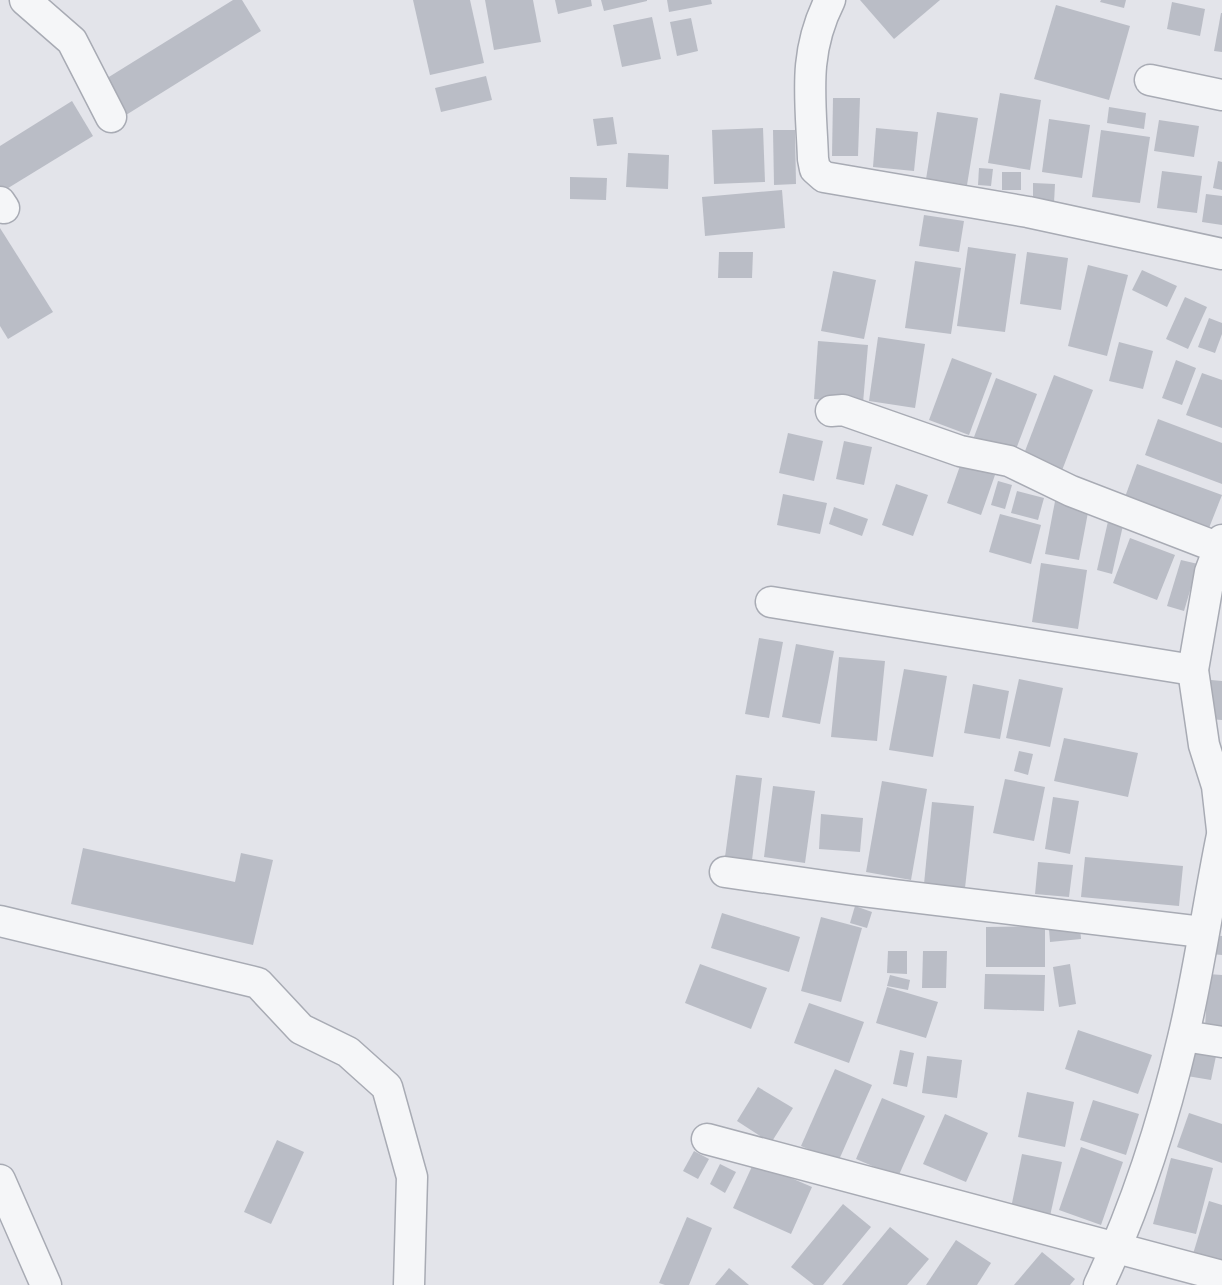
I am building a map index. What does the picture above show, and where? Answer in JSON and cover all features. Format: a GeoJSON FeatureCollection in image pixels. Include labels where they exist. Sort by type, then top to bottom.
{"type":"FeatureCollection","features":[{"type":"Feature","properties":{"kind":"street"},"geometry":{"type":"LineString","coordinates":[[25,0],[72,41],[111,117]]}},
{"type":"Feature","properties":{"kind":"street"},"geometry":{"type":"LineString","coordinates":[[830,0],[817,27],[810,63],[813,159],[815,169],[824,177],[1028,212],[1222,254]]}},
{"type":"Feature","properties":{"kind":"street"},"geometry":{"type":"LineString","coordinates":[[1150,80],[1222,95]]}},
{"type":"Feature","properties":{"kind":"street"},"geometry":{"type":"LineString","coordinates":[[831,411],[843,410],[960,451],[1009,461],[1071,491],[1220,544],[1210,572],[1193,669],[1204,745],[1219,786],[1222,830]]}},
{"type":"Feature","properties":{"kind":"street"},"geometry":{"type":"LineString","coordinates":[[771,602],[1193,669]]}},
{"type":"Feature","properties":{"kind":"street"},"geometry":{"type":"LineString","coordinates":[[1099,1285],[1116,1248],[1157,1137],[1184,1036],[1222,836]]}},
{"type":"Feature","properties":{"kind":"street"},"geometry":{"type":"LineString","coordinates":[[724,872],[853,890],[1203,932]]}},
{"type":"Feature","properties":{"kind":"street"},"geometry":{"type":"LineString","coordinates":[[0,921],[258,982],[302,1029],[348,1052],[387,1086],[412,1177],[409,1285]]}},
{"type":"Feature","properties":{"kind":"street"},"geometry":{"type":"LineString","coordinates":[[1184,1036],[1222,1042]]}},
{"type":"Feature","properties":{"kind":"street"},"geometry":{"type":"LineString","coordinates":[[707,1139],[1222,1276]]}},
{"type":"Feature","properties":{"kind":"street"},"geometry":{"type":"LineString","coordinates":[[0,1180],[46,1285]]}},
{"type":"Feature","properties":{"kind":"building"},"geometry":{"type":"Polygon","coordinates":[[[233,0],[242,0],[261,31],[126,115],[104,80],[233,0]]]}},
{"type":"Feature","properties":{"kind":"building"},"geometry":{"type":"Polygon","coordinates":[[[413,0],[470,0],[484,63],[430,75],[413,0]]]}},
{"type":"Feature","properties":{"kind":"building"},"geometry":{"type":"Polygon","coordinates":[[[485,0],[533,0],[541,42],[494,50],[485,0]]]}},
{"type":"Feature","properties":{"kind":"building"},"geometry":{"type":"Polygon","coordinates":[[[555,0],[591,0],[592,6],[558,14],[555,0]]]}},
{"type":"Feature","properties":{"kind":"building"},"geometry":{"type":"Polygon","coordinates":[[[601,0],[647,0],[647,1],[604,11],[601,0]]]}},
{"type":"Feature","properties":{"kind":"building"},"geometry":{"type":"Polygon","coordinates":[[[667,0],[711,0],[712,4],[669,12],[667,0]]]}},
{"type":"Feature","properties":{"kind":"building"},"geometry":{"type":"Polygon","coordinates":[[[860,0],[940,0],[894,39],[860,0]]]}},
{"type":"Feature","properties":{"kind":"building"},"geometry":{"type":"Polygon","coordinates":[[[1101,0],[1126,0],[1124,8],[1100,2],[1101,0]]]}},
{"type":"Feature","properties":{"kind":"building"},"geometry":{"type":"Polygon","coordinates":[[[1172,2],[1205,9],[1200,36],[1167,29],[1172,2]]]}},
{"type":"Feature","properties":{"kind":"building"},"geometry":{"type":"Polygon","coordinates":[[[1056,5],[1130,26],[1109,100],[1034,79],[1056,5]]]}},
{"type":"Feature","properties":{"kind":"building"},"geometry":{"type":"Polygon","coordinates":[[[1222,13],[1222,52],[1214,51],[1222,13]]]}},
{"type":"Feature","properties":{"kind":"building"},"geometry":{"type":"Polygon","coordinates":[[[652,17],[661,59],[622,67],[613,25],[652,17]]]}},
{"type":"Feature","properties":{"kind":"building"},"geometry":{"type":"Polygon","coordinates":[[[691,18],[698,51],[677,56],[670,22],[691,18]]]}},
{"type":"Feature","properties":{"kind":"building"},"geometry":{"type":"Polygon","coordinates":[[[486,76],[492,100],[441,112],[435,88],[486,76]]]}},
{"type":"Feature","properties":{"kind":"building"},"geometry":{"type":"Polygon","coordinates":[[[1000,93],[1041,100],[1030,170],[988,163],[1000,93]]]}},
{"type":"Feature","properties":{"kind":"building"},"geometry":{"type":"Polygon","coordinates":[[[833,98],[860,98],[858,156],[832,156],[833,98]]]}},
{"type":"Feature","properties":{"kind":"building"},"geometry":{"type":"Polygon","coordinates":[[[72,101],[93,136],[0,193],[0,146],[72,101]]]}},
{"type":"Feature","properties":{"kind":"building"},"geometry":{"type":"Polygon","coordinates":[[[1109,107],[1146,113],[1144,129],[1107,123],[1109,107]]]}},
{"type":"Feature","properties":{"kind":"building"},"geometry":{"type":"Polygon","coordinates":[[[937,112],[978,118],[967,185],[926,179],[937,112]]]}},
{"type":"Feature","properties":{"kind":"building"},"geometry":{"type":"Polygon","coordinates":[[[613,117],[617,144],[597,146],[593,119],[613,117]]]}},
{"type":"Feature","properties":{"kind":"building"},"geometry":{"type":"Polygon","coordinates":[[[1049,119],[1090,125],[1082,178],[1042,172],[1049,119]]]}},
{"type":"Feature","properties":{"kind":"building"},"geometry":{"type":"Polygon","coordinates":[[[1159,120],[1199,126],[1194,157],[1154,151],[1159,120]]]}},
{"type":"Feature","properties":{"kind":"building"},"geometry":{"type":"Polygon","coordinates":[[[763,128],[765,182],[714,184],[712,130],[763,128]]]}},
{"type":"Feature","properties":{"kind":"building"},"geometry":{"type":"Polygon","coordinates":[[[876,128],[918,132],[914,171],[873,167],[876,128]]]}},
{"type":"Feature","properties":{"kind":"building"},"geometry":{"type":"Polygon","coordinates":[[[773,130],[795,130],[796,184],[774,185],[773,130]]]}},
{"type":"Feature","properties":{"kind":"building"},"geometry":{"type":"Polygon","coordinates":[[[1101,130],[1150,137],[1140,203],[1092,197],[1101,130]]]}},
{"type":"Feature","properties":{"kind":"building"},"geometry":{"type":"Polygon","coordinates":[[[628,153],[669,155],[668,189],[626,187],[628,153]]]}},
{"type":"Feature","properties":{"kind":"building"},"geometry":{"type":"Polygon","coordinates":[[[1218,161],[1222,162],[1222,190],[1213,188],[1218,161]]]}},
{"type":"Feature","properties":{"kind":"building"},"geometry":{"type":"Polygon","coordinates":[[[979,168],[993,169],[991,186],[978,185],[979,168]]]}},
{"type":"Feature","properties":{"kind":"building"},"geometry":{"type":"Polygon","coordinates":[[[1162,171],[1202,176],[1197,213],[1157,208],[1162,171]]]}},
{"type":"Feature","properties":{"kind":"building"},"geometry":{"type":"Polygon","coordinates":[[[1002,172],[1021,172],[1021,190],[1002,190],[1002,172]]]}},
{"type":"Feature","properties":{"kind":"building"},"geometry":{"type":"Polygon","coordinates":[[[570,177],[607,178],[606,200],[570,199],[570,177]]]}},
{"type":"Feature","properties":{"kind":"building"},"geometry":{"type":"Polygon","coordinates":[[[1033,183],[1055,184],[1054,203],[1033,202],[1033,183]]]}},
{"type":"Feature","properties":{"kind":"building"},"geometry":{"type":"Polygon","coordinates":[[[782,190],[785,228],[705,236],[702,197],[782,190]]]}},
{"type":"Feature","properties":{"kind":"building"},"geometry":{"type":"Polygon","coordinates":[[[1206,194],[1222,196],[1222,225],[1202,222],[1206,194]]]}},
{"type":"Feature","properties":{"kind":"building"},"geometry":{"type":"Polygon","coordinates":[[[924,215],[964,221],[959,252],[919,246],[924,215]]]}},
{"type":"Feature","properties":{"kind":"building"},"geometry":{"type":"Polygon","coordinates":[[[0,228],[53,312],[8,339],[0,326],[0,228]]]}},
{"type":"Feature","properties":{"kind":"building"},"geometry":{"type":"Polygon","coordinates":[[[968,247],[1016,254],[1005,332],[957,326],[968,247]]]}},
{"type":"Feature","properties":{"kind":"building"},"geometry":{"type":"Polygon","coordinates":[[[719,252],[753,252],[752,278],[718,278],[719,252]]]}},
{"type":"Feature","properties":{"kind":"building"},"geometry":{"type":"Polygon","coordinates":[[[1027,252],[1068,258],[1061,310],[1020,304],[1027,252]]]}},
{"type":"Feature","properties":{"kind":"building"},"geometry":{"type":"Polygon","coordinates":[[[915,261],[961,268],[951,334],[905,328],[915,261]]]}},
{"type":"Feature","properties":{"kind":"building"},"geometry":{"type":"Polygon","coordinates":[[[1088,265],[1128,275],[1107,356],[1068,346],[1088,265]]]}},
{"type":"Feature","properties":{"kind":"building"},"geometry":{"type":"Polygon","coordinates":[[[1142,270],[1177,286],[1167,307],[1132,290],[1142,270]]]}},
{"type":"Feature","properties":{"kind":"building"},"geometry":{"type":"Polygon","coordinates":[[[833,271],[876,280],[864,339],[821,331],[833,271]]]}},
{"type":"Feature","properties":{"kind":"building"},"geometry":{"type":"Polygon","coordinates":[[[1185,297],[1207,307],[1188,349],[1166,339],[1185,297]]]}},
{"type":"Feature","properties":{"kind":"building"},"geometry":{"type":"Polygon","coordinates":[[[1209,318],[1222,323],[1222,334],[1215,353],[1198,347],[1209,318]]]}},
{"type":"Feature","properties":{"kind":"building"},"geometry":{"type":"Polygon","coordinates":[[[878,337],[925,344],[915,408],[869,401],[878,337]]]}},
{"type":"Feature","properties":{"kind":"building"},"geometry":{"type":"Polygon","coordinates":[[[818,341],[868,345],[863,403],[814,399],[818,341]]]}},
{"type":"Feature","properties":{"kind":"building"},"geometry":{"type":"Polygon","coordinates":[[[1119,342],[1153,351],[1143,389],[1109,381],[1119,342]]]}},
{"type":"Feature","properties":{"kind":"building"},"geometry":{"type":"Polygon","coordinates":[[[952,358],[992,373],[969,435],[929,420],[952,358]]]}},
{"type":"Feature","properties":{"kind":"building"},"geometry":{"type":"Polygon","coordinates":[[[1176,360],[1196,368],[1182,405],[1162,398],[1176,360]]]}},
{"type":"Feature","properties":{"kind":"building"},"geometry":{"type":"Polygon","coordinates":[[[1202,373],[1222,380],[1222,428],[1186,415],[1202,373]]]}},
{"type":"Feature","properties":{"kind":"building"},"geometry":{"type":"Polygon","coordinates":[[[1054,375],[1093,390],[1061,473],[1022,459],[1054,375]]]}},
{"type":"Feature","properties":{"kind":"building"},"geometry":{"type":"Polygon","coordinates":[[[996,378],[1037,394],[1015,452],[974,437],[996,378]]]}},
{"type":"Feature","properties":{"kind":"building"},"geometry":{"type":"Polygon","coordinates":[[[1158,419],[1222,443],[1222,484],[1145,455],[1158,419]]]}},
{"type":"Feature","properties":{"kind":"building"},"geometry":{"type":"Polygon","coordinates":[[[788,433],[823,441],[814,481],[779,473],[788,433]]]}},
{"type":"Feature","properties":{"kind":"building"},"geometry":{"type":"Polygon","coordinates":[[[844,441],[872,447],[864,485],[836,479],[844,441]]]}},
{"type":"Feature","properties":{"kind":"building"},"geometry":{"type":"Polygon","coordinates":[[[961,463],[995,475],[981,515],[947,503],[961,463]]]}},
{"type":"Feature","properties":{"kind":"building"},"geometry":{"type":"Polygon","coordinates":[[[1137,464],[1222,495],[1209,528],[1125,497],[1137,464]]]}},
{"type":"Feature","properties":{"kind":"building"},"geometry":{"type":"Polygon","coordinates":[[[998,481],[1012,485],[1005,509],[991,505],[998,481]]]}},
{"type":"Feature","properties":{"kind":"building"},"geometry":{"type":"Polygon","coordinates":[[[896,484],[928,495],[913,536],[882,525],[896,484]]]}},
{"type":"Feature","properties":{"kind":"building"},"geometry":{"type":"Polygon","coordinates":[[[1017,491],[1044,498],[1038,520],[1011,513],[1017,491]]]}},
{"type":"Feature","properties":{"kind":"building"},"geometry":{"type":"Polygon","coordinates":[[[783,494],[827,503],[820,534],[777,525],[783,494]]]}},
{"type":"Feature","properties":{"kind":"building"},"geometry":{"type":"Polygon","coordinates":[[[1056,496],[1090,502],[1079,560],[1045,554],[1056,496]]]}},
{"type":"Feature","properties":{"kind":"building"},"geometry":{"type":"Polygon","coordinates":[[[834,507],[868,519],[862,536],[829,524],[834,507]]]}},
{"type":"Feature","properties":{"kind":"building"},"geometry":{"type":"Polygon","coordinates":[[[1000,514],[1041,525],[1031,564],[989,552],[1000,514]]]}},
{"type":"Feature","properties":{"kind":"building"},"geometry":{"type":"Polygon","coordinates":[[[1109,517],[1124,521],[1112,574],[1097,570],[1109,517]]]}},
{"type":"Feature","properties":{"kind":"building"},"geometry":{"type":"Polygon","coordinates":[[[1130,538],[1175,555],[1157,600],[1113,583],[1130,538]]]}},
{"type":"Feature","properties":{"kind":"building"},"geometry":{"type":"Polygon","coordinates":[[[1181,560],[1198,564],[1184,611],[1167,606],[1181,560]]]}},
{"type":"Feature","properties":{"kind":"building"},"geometry":{"type":"Polygon","coordinates":[[[1041,563],[1087,570],[1078,629],[1032,622],[1041,563]]]}},
{"type":"Feature","properties":{"kind":"building"},"geometry":{"type":"Polygon","coordinates":[[[759,638],[783,642],[769,718],[745,714],[759,638]]]}},
{"type":"Feature","properties":{"kind":"building"},"geometry":{"type":"Polygon","coordinates":[[[796,644],[834,651],[820,724],[782,717],[796,644]]]}},
{"type":"Feature","properties":{"kind":"building"},"geometry":{"type":"Polygon","coordinates":[[[839,657],[885,661],[877,741],[831,737],[839,657]]]}},
{"type":"Feature","properties":{"kind":"building"},"geometry":{"type":"Polygon","coordinates":[[[904,669],[947,676],[933,757],[889,750],[904,669]]]}},
{"type":"Feature","properties":{"kind":"building"},"geometry":{"type":"Polygon","coordinates":[[[1019,679],[1063,688],[1050,747],[1006,738],[1019,679]]]}},
{"type":"Feature","properties":{"kind":"building"},"geometry":{"type":"Polygon","coordinates":[[[1211,680],[1222,681],[1222,720],[1209,719],[1211,680]]]}},
{"type":"Feature","properties":{"kind":"building"},"geometry":{"type":"Polygon","coordinates":[[[973,684],[1009,691],[1000,739],[964,733],[973,684]]]}},
{"type":"Feature","properties":{"kind":"building"},"geometry":{"type":"Polygon","coordinates":[[[1064,738],[1138,753],[1128,797],[1054,781],[1064,738]]]}},
{"type":"Feature","properties":{"kind":"building"},"geometry":{"type":"Polygon","coordinates":[[[1019,751],[1033,754],[1028,775],[1014,771],[1019,751]]]}},
{"type":"Feature","properties":{"kind":"building"},"geometry":{"type":"Polygon","coordinates":[[[736,775],[762,778],[752,860],[725,857],[736,775]]]}},
{"type":"Feature","properties":{"kind":"building"},"geometry":{"type":"Polygon","coordinates":[[[1005,779],[1045,787],[1034,841],[993,833],[1005,779]]]}},
{"type":"Feature","properties":{"kind":"building"},"geometry":{"type":"Polygon","coordinates":[[[882,781],[927,789],[911,880],[866,872],[882,781]]]}},
{"type":"Feature","properties":{"kind":"building"},"geometry":{"type":"Polygon","coordinates":[[[773,786],[815,791],[805,863],[764,857],[773,786]]]}},
{"type":"Feature","properties":{"kind":"building"},"geometry":{"type":"Polygon","coordinates":[[[1053,797],[1079,801],[1070,854],[1045,849],[1053,797]]]}},
{"type":"Feature","properties":{"kind":"building"},"geometry":{"type":"Polygon","coordinates":[[[932,802],[974,806],[965,888],[924,884],[932,802]]]}},
{"type":"Feature","properties":{"kind":"building"},"geometry":{"type":"Polygon","coordinates":[[[821,814],[863,818],[860,852],[819,849],[821,814]]]}},
{"type":"Feature","properties":{"kind":"building"},"geometry":{"type":"Polygon","coordinates":[[[83,848],[235,882],[241,853],[273,860],[253,945],[71,904],[83,848]]]}},
{"type":"Feature","properties":{"kind":"building"},"geometry":{"type":"Polygon","coordinates":[[[1085,857],[1183,866],[1179,906],[1081,897],[1085,857]]]}},
{"type":"Feature","properties":{"kind":"building"},"geometry":{"type":"Polygon","coordinates":[[[1038,862],[1073,865],[1069,897],[1035,894],[1038,862]]]}},
{"type":"Feature","properties":{"kind":"building"},"geometry":{"type":"Polygon","coordinates":[[[855,906],[872,912],[867,928],[850,923],[855,906]]]}},
{"type":"Feature","properties":{"kind":"building"},"geometry":{"type":"Polygon","coordinates":[[[722,913],[800,937],[789,972],[711,948],[722,913]]]}},
{"type":"Feature","properties":{"kind":"building"},"geometry":{"type":"Polygon","coordinates":[[[821,917],[862,928],[841,1002],[801,991],[821,917]]]}},
{"type":"Feature","properties":{"kind":"building"},"geometry":{"type":"Polygon","coordinates":[[[1045,926],[1045,967],[986,967],[986,927],[1045,926]]]}},
{"type":"Feature","properties":{"kind":"building"},"geometry":{"type":"Polygon","coordinates":[[[1080,926],[1081,939],[1050,942],[1049,929],[1080,926]]]}},
{"type":"Feature","properties":{"kind":"building"},"geometry":{"type":"Polygon","coordinates":[[[1213,935],[1222,936],[1222,955],[1211,954],[1213,935]]]}},
{"type":"Feature","properties":{"kind":"building"},"geometry":{"type":"Polygon","coordinates":[[[888,951],[907,951],[907,974],[887,973],[888,951]]]}},
{"type":"Feature","properties":{"kind":"building"},"geometry":{"type":"Polygon","coordinates":[[[923,951],[947,951],[946,988],[922,988],[923,951]]]}},
{"type":"Feature","properties":{"kind":"building"},"geometry":{"type":"Polygon","coordinates":[[[700,964],[767,988],[751,1029],[685,1003],[700,964]]]}},
{"type":"Feature","properties":{"kind":"building"},"geometry":{"type":"Polygon","coordinates":[[[1070,964],[1076,1004],[1059,1007],[1053,967],[1070,964]]]}},
{"type":"Feature","properties":{"kind":"building"},"geometry":{"type":"Polygon","coordinates":[[[985,974],[1045,975],[1044,1011],[984,1009],[985,974]]]}},
{"type":"Feature","properties":{"kind":"building"},"geometry":{"type":"Polygon","coordinates":[[[1208,974],[1222,975],[1222,1029],[1205,1028],[1208,974]]]}},
{"type":"Feature","properties":{"kind":"building"},"geometry":{"type":"Polygon","coordinates":[[[890,975],[910,980],[908,990],[887,986],[890,975]]]}},
{"type":"Feature","properties":{"kind":"building"},"geometry":{"type":"Polygon","coordinates":[[[887,987],[938,1002],[926,1038],[876,1023],[887,987]]]}},
{"type":"Feature","properties":{"kind":"building"},"geometry":{"type":"Polygon","coordinates":[[[809,1003],[864,1022],[849,1063],[794,1043],[809,1003]]]}},
{"type":"Feature","properties":{"kind":"building"},"geometry":{"type":"Polygon","coordinates":[[[1078,1030],[1152,1055],[1138,1094],[1065,1069],[1078,1030]]]}},
{"type":"Feature","properties":{"kind":"building"},"geometry":{"type":"Polygon","coordinates":[[[900,1050],[914,1053],[907,1087],[893,1084],[900,1050]]]}},
{"type":"Feature","properties":{"kind":"building"},"geometry":{"type":"Polygon","coordinates":[[[1192,1051],[1216,1056],[1211,1080],[1187,1076],[1192,1051]]]}},
{"type":"Feature","properties":{"kind":"building"},"geometry":{"type":"Polygon","coordinates":[[[927,1056],[962,1060],[957,1098],[922,1093],[927,1056]]]}},
{"type":"Feature","properties":{"kind":"building"},"geometry":{"type":"Polygon","coordinates":[[[835,1069],[872,1085],[838,1162],[801,1146],[835,1069]]]}},
{"type":"Feature","properties":{"kind":"building"},"geometry":{"type":"Polygon","coordinates":[[[758,1087],[793,1108],[771,1143],[737,1121],[758,1087]]]}},
{"type":"Feature","properties":{"kind":"building"},"geometry":{"type":"Polygon","coordinates":[[[1027,1092],[1074,1102],[1065,1147],[1018,1137],[1027,1092]]]}},
{"type":"Feature","properties":{"kind":"building"},"geometry":{"type":"Polygon","coordinates":[[[882,1098],[925,1116],[898,1177],[856,1159],[882,1098]]]}},
{"type":"Feature","properties":{"kind":"building"},"geometry":{"type":"Polygon","coordinates":[[[1093,1100],[1139,1114],[1126,1155],[1080,1140],[1093,1100]]]}},
{"type":"Feature","properties":{"kind":"building"},"geometry":{"type":"Polygon","coordinates":[[[1189,1113],[1222,1124],[1222,1163],[1177,1147],[1189,1113]]]}},
{"type":"Feature","properties":{"kind":"building"},"geometry":{"type":"Polygon","coordinates":[[[945,1114],[988,1133],[966,1182],[923,1164],[945,1114]]]}},
{"type":"Feature","properties":{"kind":"building"},"geometry":{"type":"Polygon","coordinates":[[[277,1140],[304,1152],[271,1224],[244,1212],[277,1140]]]}},
{"type":"Feature","properties":{"kind":"building"},"geometry":{"type":"Polygon","coordinates":[[[1081,1147],[1123,1162],[1101,1225],[1059,1210],[1081,1147]]]}},
{"type":"Feature","properties":{"kind":"building"},"geometry":{"type":"Polygon","coordinates":[[[694,1151],[709,1159],[698,1179],[683,1171],[694,1151]]]}},
{"type":"Feature","properties":{"kind":"building"},"geometry":{"type":"Polygon","coordinates":[[[1022,1154],[1062,1162],[1050,1216],[1011,1208],[1022,1154]]]}},
{"type":"Feature","properties":{"kind":"building"},"geometry":{"type":"Polygon","coordinates":[[[1171,1158],[1213,1168],[1196,1234],[1153,1224],[1171,1158]]]}},
{"type":"Feature","properties":{"kind":"building"},"geometry":{"type":"Polygon","coordinates":[[[754,1162],[812,1187],[791,1234],[733,1208],[754,1162]]]}},
{"type":"Feature","properties":{"kind":"building"},"geometry":{"type":"Polygon","coordinates":[[[720,1164],[736,1172],[725,1193],[710,1184],[720,1164]]]}},
{"type":"Feature","properties":{"kind":"building"},"geometry":{"type":"Polygon","coordinates":[[[1209,1201],[1222,1205],[1222,1262],[1193,1254],[1209,1201]]]}},
{"type":"Feature","properties":{"kind":"building"},"geometry":{"type":"Polygon","coordinates":[[[843,1204],[871,1227],[823,1285],[814,1285],[791,1267],[843,1204]]]}},
{"type":"Feature","properties":{"kind":"building"},"geometry":{"type":"Polygon","coordinates":[[[687,1217],[712,1228],[689,1285],[659,1283],[687,1217]]]}},
{"type":"Feature","properties":{"kind":"building"},"geometry":{"type":"Polygon","coordinates":[[[890,1227],[929,1259],[907,1285],[842,1285],[890,1227]]]}},
{"type":"Feature","properties":{"kind":"building"},"geometry":{"type":"Polygon","coordinates":[[[956,1240],[991,1263],[977,1285],[926,1285],[956,1240]]]}},
{"type":"Feature","properties":{"kind":"building"},"geometry":{"type":"Polygon","coordinates":[[[1042,1252],[1075,1279],[1070,1285],[1014,1285],[1042,1252]]]}},
{"type":"Feature","properties":{"kind":"building"},"geometry":{"type":"Polygon","coordinates":[[[729,1268],[749,1285],[715,1285],[729,1268]]]}}]}
